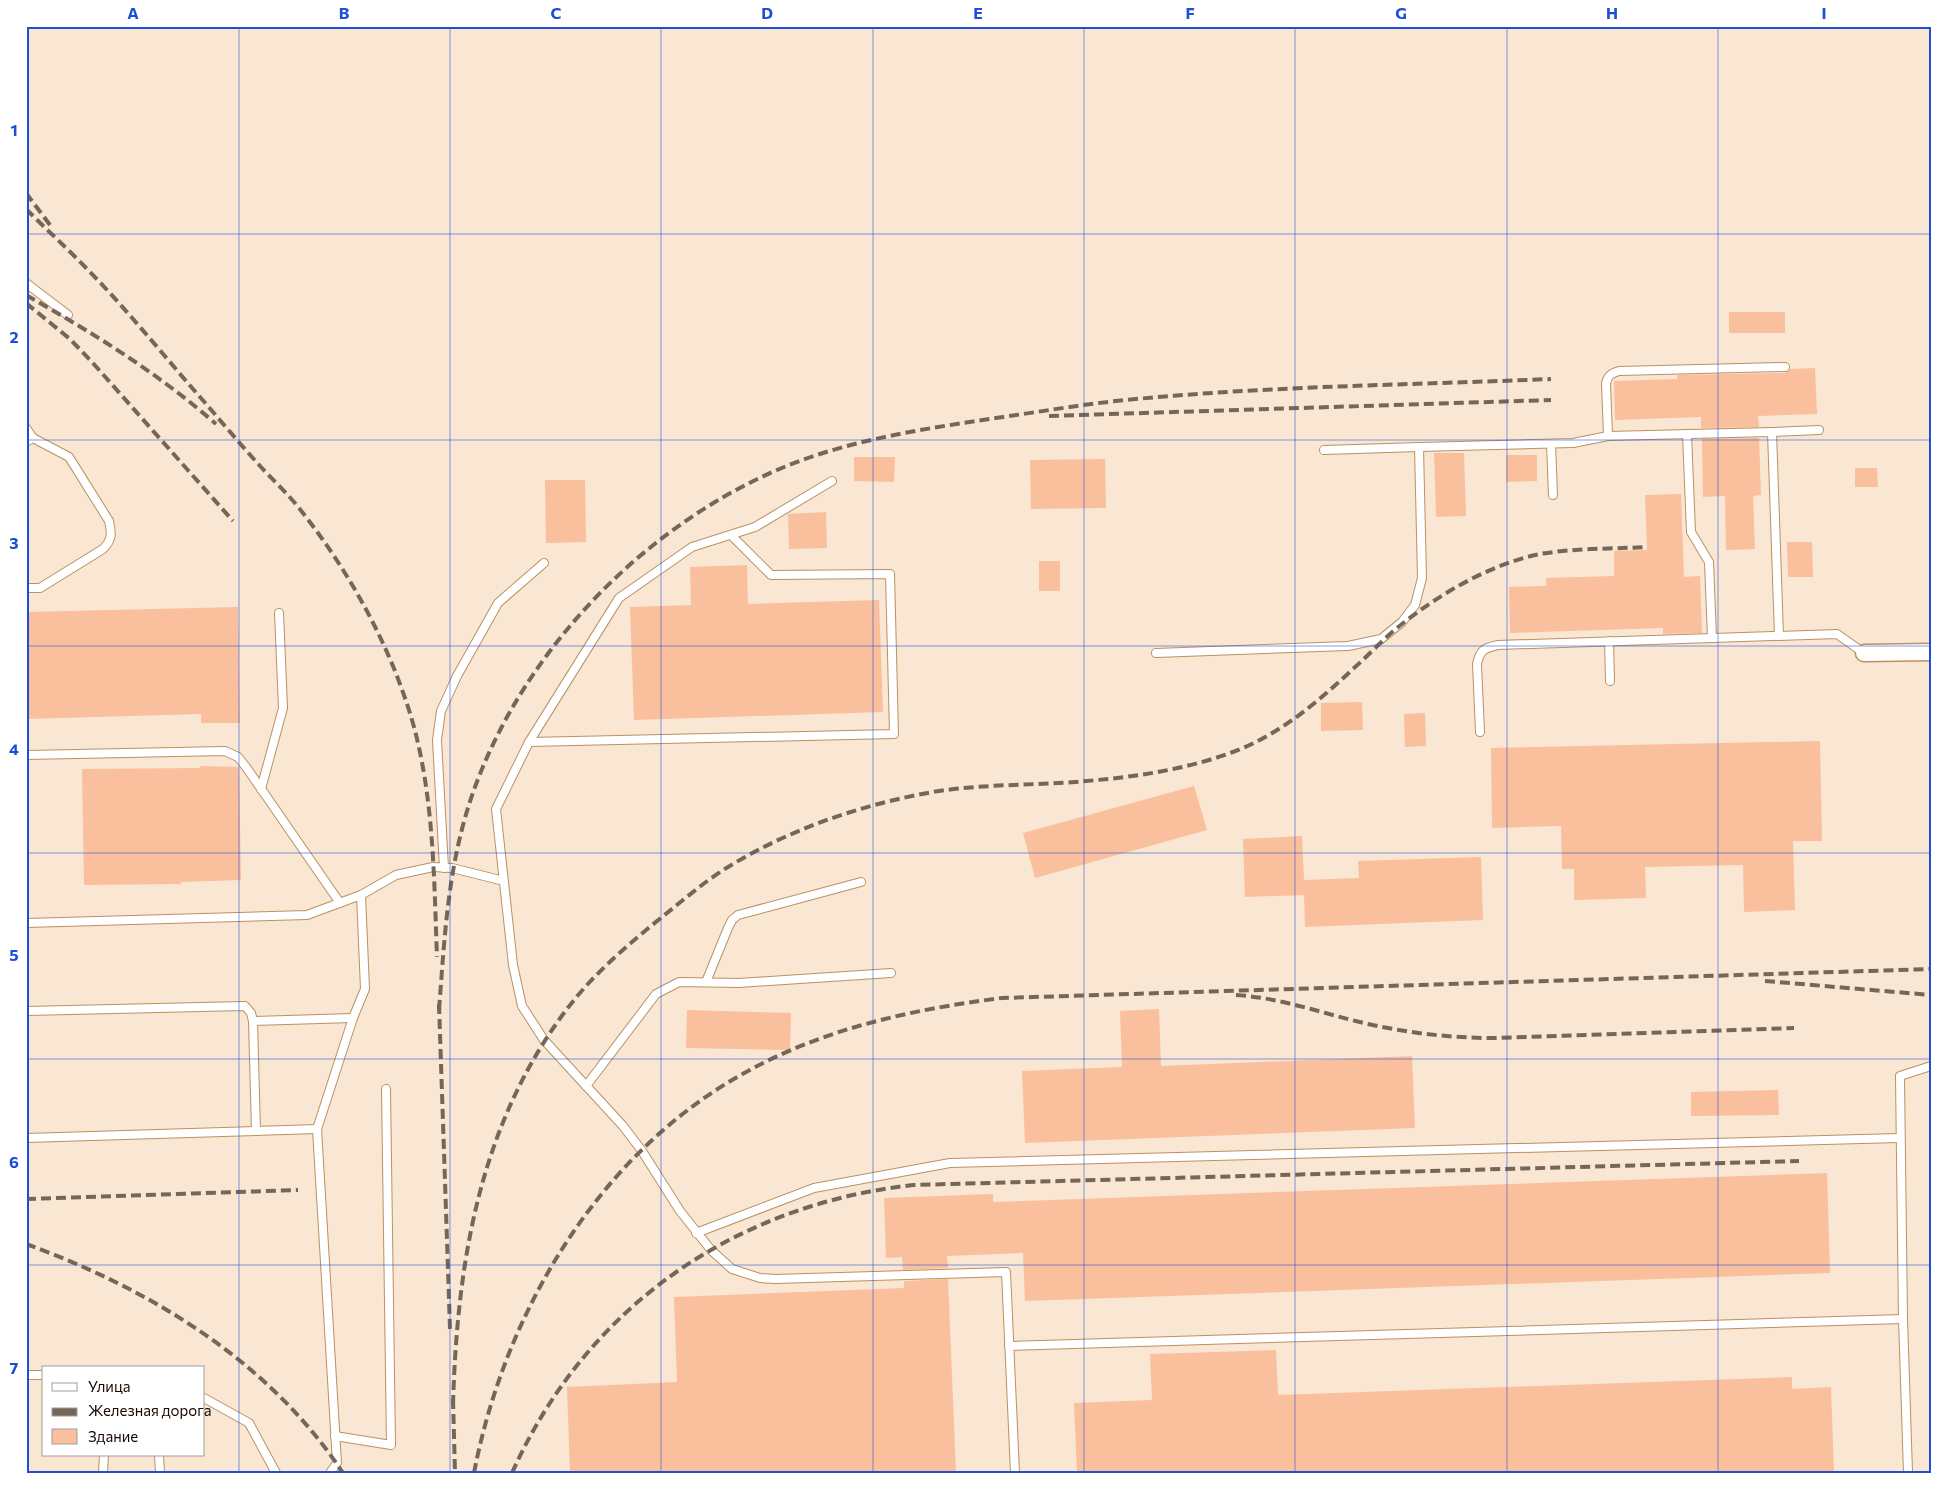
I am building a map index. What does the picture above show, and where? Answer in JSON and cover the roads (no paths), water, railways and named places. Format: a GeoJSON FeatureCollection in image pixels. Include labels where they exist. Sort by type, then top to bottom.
{"type":"FeatureCollection","features":[{"type":"Feature","properties":{"kind":"street"},"geometry":{"type":"LineString","coordinates":[[1864,653],[1931,652]]}},
{"type":"Feature","properties":{"kind":"lane"},"geometry":{"type":"LineString","coordinates":[[26,283],[68,315]]}},
{"type":"Feature","properties":{"kind":"lane"},"geometry":{"type":"LineString","coordinates":[[1608,436],[1606,383],[1611,373],[1619,371],[1785,367]]}},
{"type":"Feature","properties":{"kind":"lane"},"geometry":{"type":"LineString","coordinates":[[26,428],[30,440],[69,457],[109,521],[112,532],[110,542],[103,549],[40,588],[26,588]]}},
{"type":"Feature","properties":{"kind":"lane"},"geometry":{"type":"LineString","coordinates":[[1324,450],[1552,444],[1574,443],[1608,436],[1819,430]]}},
{"type":"Feature","properties":{"kind":"lane"},"geometry":{"type":"LineString","coordinates":[[1772,432],[1779,636]]}},
{"type":"Feature","properties":{"kind":"lane"},"geometry":{"type":"LineString","coordinates":[[1687,434],[1691,532],[1709,562],[1712,638]]}},
{"type":"Feature","properties":{"kind":"lane"},"geometry":{"type":"LineString","coordinates":[[1552,444],[1553,495]]}},
{"type":"Feature","properties":{"kind":"lane"},"geometry":{"type":"LineString","coordinates":[[1156,652],[1348,646],[1381,639],[1402,622],[1415,605],[1422,578],[1419,447]]}},
{"type":"Feature","properties":{"kind":"lane"},"geometry":{"type":"LineString","coordinates":[[832,480],[755,527],[692,547],[618,598],[529,742],[496,809],[513,965],[522,1006],[544,1040],[642,1151],[696,1233],[710,1250],[732,1269],[760,1278],[784,1279],[1006,1272],[1015,1473]]}},
{"type":"Feature","properties":{"kind":"lane"},"geometry":{"type":"LineString","coordinates":[[529,742],[894,734],[890,574],[772,575],[731,535]]}},
{"type":"Feature","properties":{"kind":"lane"},"geometry":{"type":"LineString","coordinates":[[444,868],[437,740],[441,711],[457,676],[498,603],[544,563]]}},
{"type":"Feature","properties":{"kind":"lane"},"geometry":{"type":"LineString","coordinates":[[262,789],[282,708],[279,613]]}},
{"type":"Feature","properties":{"kind":"lane"},"geometry":{"type":"LineString","coordinates":[[1480,732],[1478,664],[1480,653],[1485,647],[1498,645],[1837,634],[1864,653]]}},
{"type":"Feature","properties":{"kind":"lane"},"geometry":{"type":"LineString","coordinates":[[1609,641],[1610,682]]}},
{"type":"Feature","properties":{"kind":"lane"},"geometry":{"type":"LineString","coordinates":[[26,755],[225,751],[238,757],[340,903]]}},
{"type":"Feature","properties":{"kind":"lane"},"geometry":{"type":"LineString","coordinates":[[26,923],[307,915],[361,895],[396,875],[433,867],[452,868],[504,882]]}},
{"type":"Feature","properties":{"kind":"lane"},"geometry":{"type":"LineString","coordinates":[[706,982],[728,928],[732,920],[738,915],[861,882]]}},
{"type":"Feature","properties":{"kind":"lane"},"geometry":{"type":"LineString","coordinates":[[330,1473],[337,1463],[317,1130],[352,1018],[365,989],[361,895]]}},
{"type":"Feature","properties":{"kind":"lane"},"geometry":{"type":"LineString","coordinates":[[586,1086],[656,994],[679,982],[739,983],[891,973]]}},
{"type":"Feature","properties":{"kind":"lane"},"geometry":{"type":"LineString","coordinates":[[26,1011],[244,1006],[251,1013],[253,1021],[256,1131]]}},
{"type":"Feature","properties":{"kind":"lane"},"geometry":{"type":"LineString","coordinates":[[253,1021],[352,1018]]}},
{"type":"Feature","properties":{"kind":"lane"},"geometry":{"type":"LineString","coordinates":[[1908,1473],[1899,1138],[1900,1076],[1931,1066]]}},
{"type":"Feature","properties":{"kind":"lane"},"geometry":{"type":"LineString","coordinates":[[335,1436],[391,1446],[386,1089]]}},
{"type":"Feature","properties":{"kind":"lane"},"geometry":{"type":"LineString","coordinates":[[26,1138],[317,1130]]}},
{"type":"Feature","properties":{"kind":"lane"},"geometry":{"type":"LineString","coordinates":[[696,1233],[814,1188],[950,1163],[1899,1138]]}},
{"type":"Feature","properties":{"kind":"lane"},"geometry":{"type":"LineString","coordinates":[[1009,1346],[1903,1319]]}},
{"type":"Feature","properties":{"kind":"lane"},"geometry":{"type":"LineString","coordinates":[[26,1375],[42,1375]]}},
{"type":"Feature","properties":{"kind":"lane"},"geometry":{"type":"LineString","coordinates":[[205,1399],[249,1423],[276,1473]]}},
{"type":"Feature","properties":{"kind":"lane"},"geometry":{"type":"LineString","coordinates":[[103,1473],[104,1456]]}},
{"type":"Feature","properties":{"kind":"lane"},"geometry":{"type":"LineString","coordinates":[[159,1456],[160,1473]]}},
{"type":"Feature","properties":{"kind":"railway"},"geometry":{"type":"LineString","coordinates":[[26,193],[50,225]]}},
{"type":"Feature","properties":{"kind":"railway"},"geometry":{"type":"LineString","coordinates":[[26,209],[105,288],[260,466],[294,502],[335,558],[367,612],[394,668],[405,698],[421,755],[432,841],[437,957]]}},
{"type":"Feature","properties":{"kind":"railway"},"geometry":{"type":"LineString","coordinates":[[26,295],[76,324],[148,371],[216,424]]}},
{"type":"Feature","properties":{"kind":"railway"},"geometry":{"type":"LineString","coordinates":[[26,303],[70,339],[92,362],[233,521]]}},
{"type":"Feature","properties":{"kind":"railway"},"geometry":{"type":"LineString","coordinates":[[439,1010],[449,897],[453,870],[466,815],[475,787],[498,735],[526,685],[561,637],[599,594],[642,554],[689,519],[738,489],[789,465],[867,441],[948,425],[1080,406],[1179,395],[1338,386],[1551,379]]}},
{"type":"Feature","properties":{"kind":"railway"},"geometry":{"type":"LineString","coordinates":[[1049,416],[1551,400]]}},
{"type":"Feature","properties":{"kind":"railway"},"geometry":{"type":"LineString","coordinates":[[453,1405],[455,1352],[468,1248],[478,1198],[493,1148],[513,1100],[537,1054],[567,1009],[589,982],[627,946],[707,881],[724,869],[780,839],[830,819],[881,803],[953,789],[1076,782],[1131,776],[1183,767],[1217,758],[1250,745],[1282,727],[1326,693],[1402,624],[1433,601],[1485,572],[1540,554],[1647,547]]}},
{"type":"Feature","properties":{"kind":"railway"},"geometry":{"type":"LineString","coordinates":[[474,1473],[489,1412],[509,1353],[535,1296],[567,1241],[604,1191],[647,1145],[695,1105],[748,1071],[808,1043],[839,1032],[871,1022],[936,1008],[1002,998],[1931,969]]}},
{"type":"Feature","properties":{"kind":"railway"},"geometry":{"type":"LineString","coordinates":[[1765,981],[1931,995]]}},
{"type":"Feature","properties":{"kind":"railway"},"geometry":{"type":"LineString","coordinates":[[1236,995],[1270,999],[1383,1027],[1461,1037],[1493,1038],[1794,1028]]}},
{"type":"Feature","properties":{"kind":"railway"},"geometry":{"type":"LineString","coordinates":[[439,1004],[450,1329]]}},
{"type":"Feature","properties":{"kind":"railway"},"geometry":{"type":"LineString","coordinates":[[512,1473],[543,1414],[581,1361],[624,1314],[673,1274],[727,1241],[785,1215],[847,1196],[913,1185],[1799,1161]]}},
{"type":"Feature","properties":{"kind":"railway"},"geometry":{"type":"LineString","coordinates":[[26,1199],[298,1190]]}},
{"type":"Feature","properties":{"kind":"railway"},"geometry":{"type":"LineString","coordinates":[[26,1244],[72,1262],[117,1283],[203,1333],[243,1363],[280,1396],[313,1433],[343,1473]]}},
{"type":"Feature","properties":{"kind":"railway"},"geometry":{"type":"LineString","coordinates":[[453,1399],[455,1473]]}}]}
